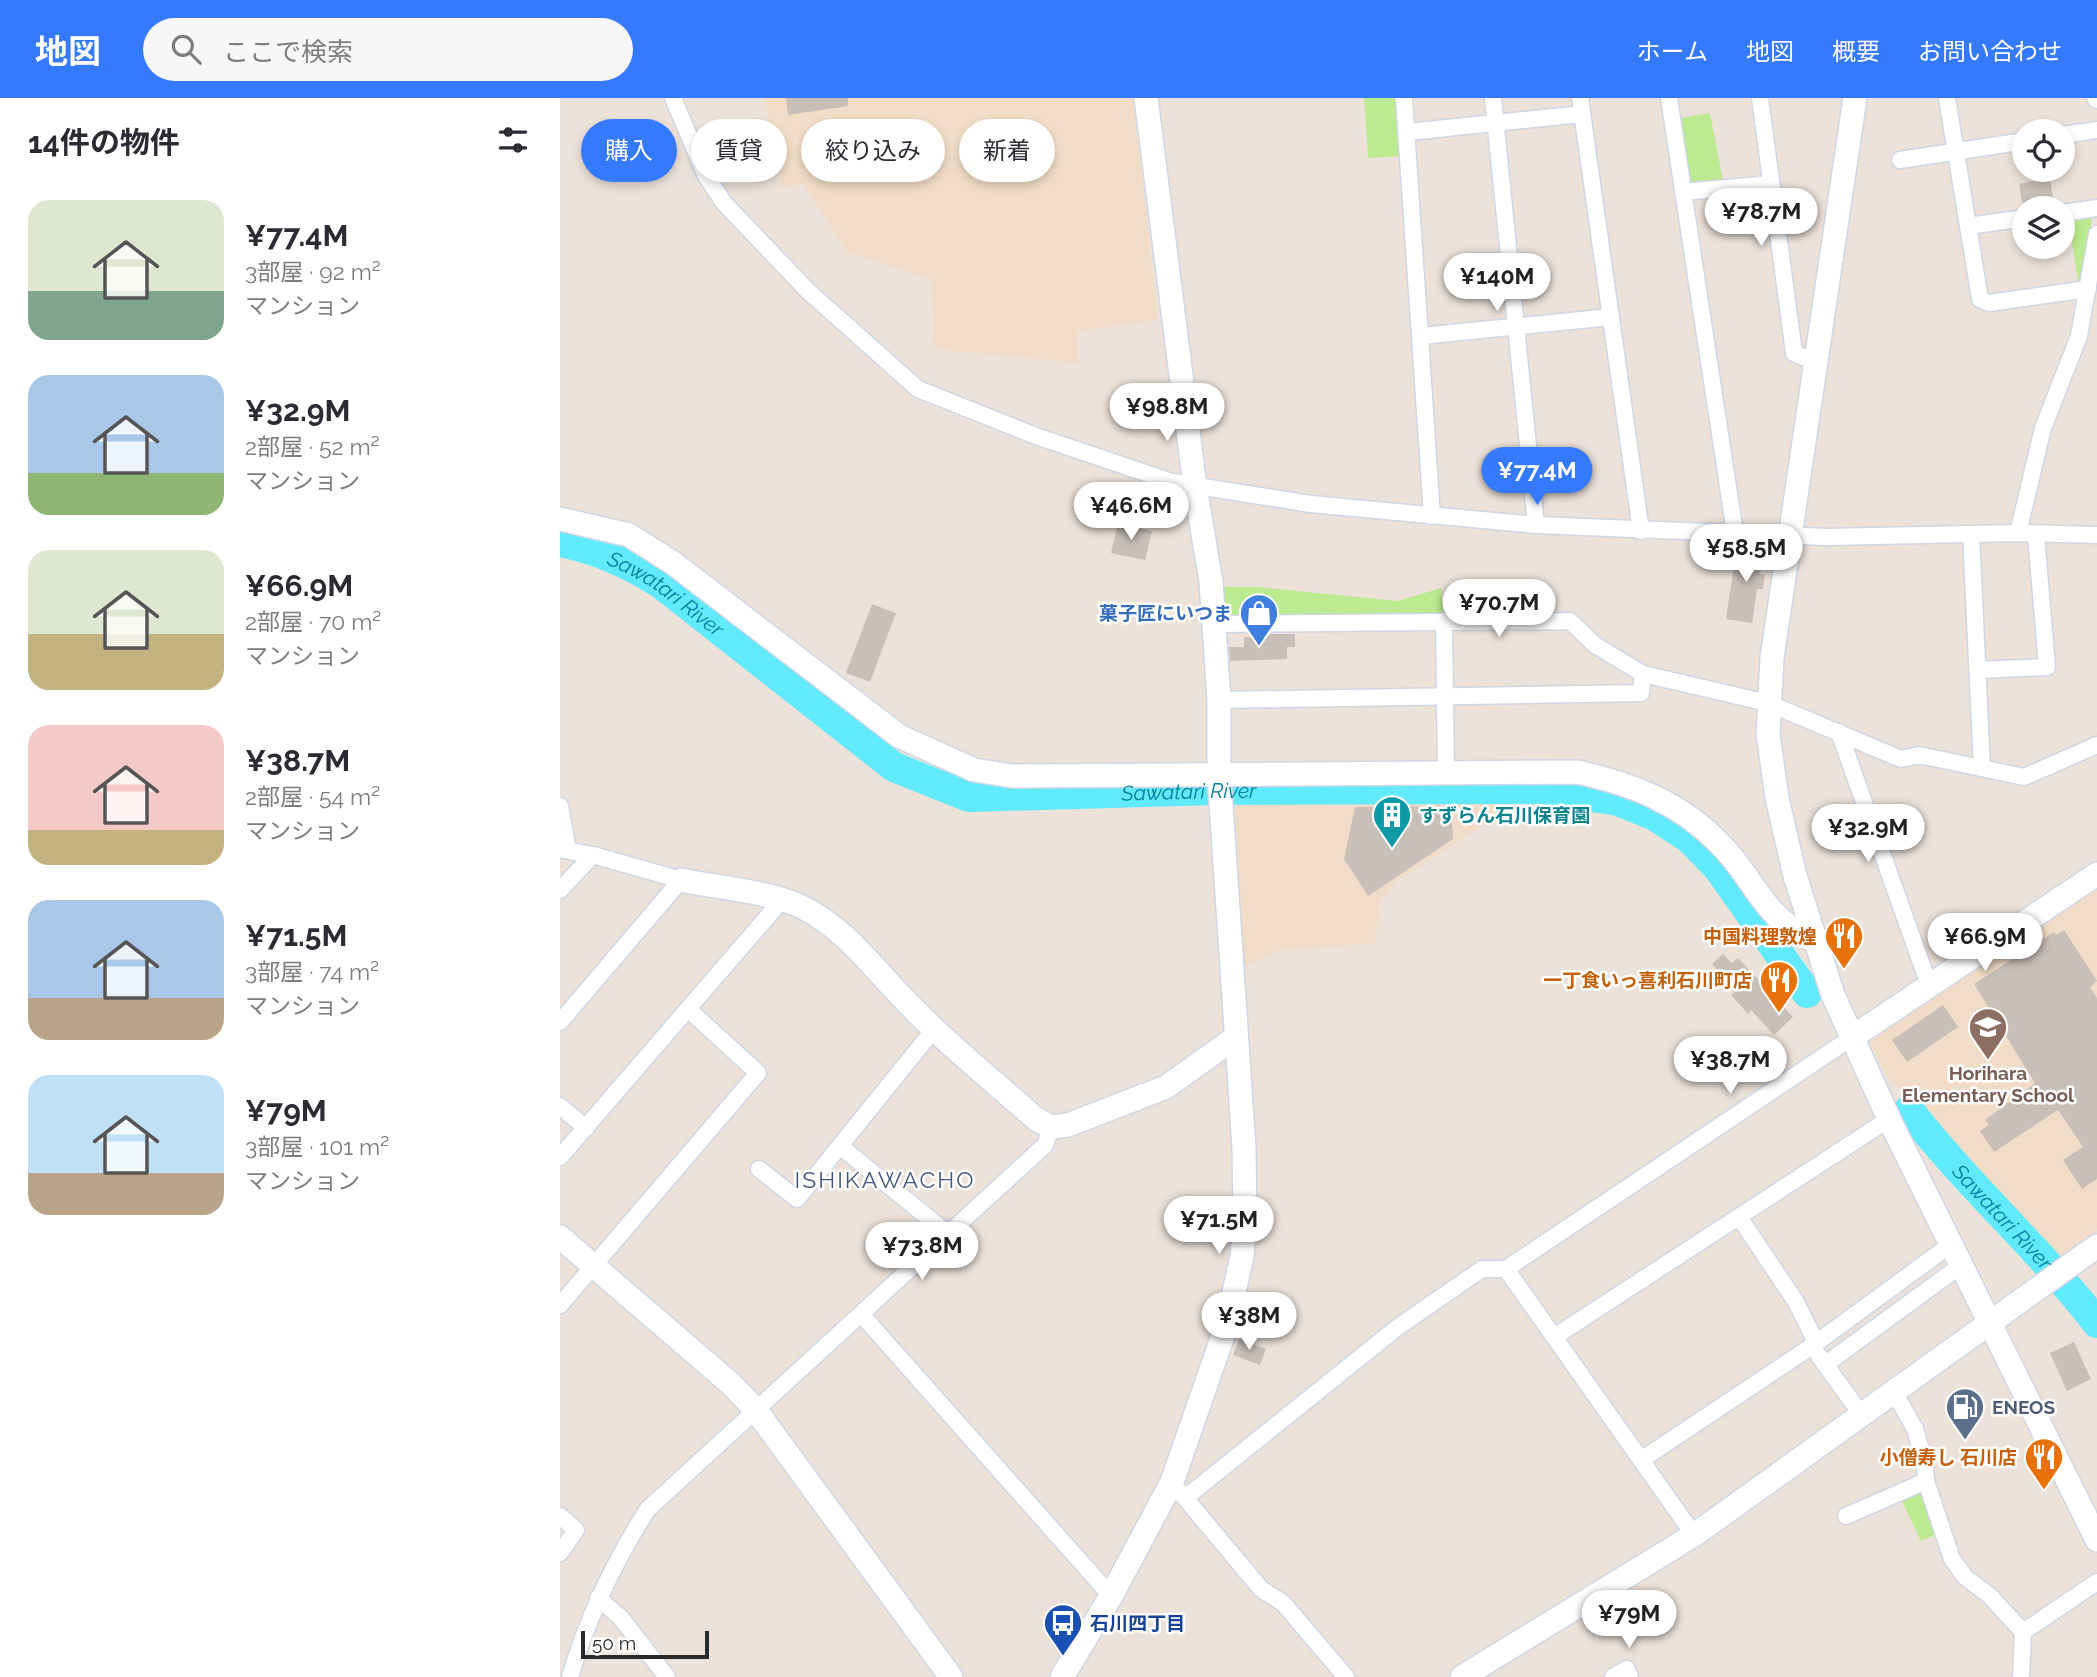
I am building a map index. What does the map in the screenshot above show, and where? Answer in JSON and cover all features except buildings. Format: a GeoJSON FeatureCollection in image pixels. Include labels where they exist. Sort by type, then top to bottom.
{"type":"FeatureCollection","features":[{"type":"Feature","properties":{"kind":"street"},"geometry":{"type":"LineString","coordinates":[[673,98],[706,176],[723,203],[808,291],[918,389],[1036,436],[1172,482],[1311,504],[1536,525],[1790,536],[2018,533],[2097,535]]}},
{"type":"Feature","properties":{"kind":"street"},"geometry":{"type":"LineString","coordinates":[[1062,1677],[1178,1490],[1227,1324],[1241,1256],[1246,1191],[1220,788],[1215,624],[1146,98]]}},
{"type":"Feature","properties":{"kind":"street"},"geometry":{"type":"LineString","coordinates":[[1404,98],[1432,516]]}},
{"type":"Feature","properties":{"kind":"street"},"geometry":{"type":"LineString","coordinates":[[1493,98],[1536,525]]}},
{"type":"Feature","properties":{"kind":"street"},"geometry":{"type":"LineString","coordinates":[[1669,98],[1735,533]]}},
{"type":"Feature","properties":{"kind":"street"},"geometry":{"type":"LineString","coordinates":[[1760,98],[1794,353],[1814,362]]}},
{"type":"Feature","properties":{"kind":"street"},"geometry":{"type":"LineString","coordinates":[[1855,98],[1814,362],[1769,703],[1768,734],[1776,798],[1815,941],[1851,1038],[1988,1323],[2097,1540]]}},
{"type":"Feature","properties":{"kind":"street"},"geometry":{"type":"LineString","coordinates":[[1947,98],[1980,299],[1989,303],[2088,289]]}},
{"type":"Feature","properties":{"kind":"street"},"geometry":{"type":"LineString","coordinates":[[1408,132],[1495,123],[1581,106],[1641,531]]}},
{"type":"Feature","properties":{"kind":"street"},"geometry":{"type":"LineString","coordinates":[[2075,133],[2097,130]]}},
{"type":"Feature","properties":{"kind":"street"},"geometry":{"type":"LineString","coordinates":[[1900,160],[2012,143]]}},
{"type":"Feature","properties":{"kind":"street"},"geometry":{"type":"LineString","coordinates":[[1683,192],[1771,184]]}},
{"type":"Feature","properties":{"kind":"street"},"geometry":{"type":"LineString","coordinates":[[2075,211],[2097,208]]}},
{"type":"Feature","properties":{"kind":"street"},"geometry":{"type":"LineString","coordinates":[[1968,226],[2012,220]]}},
{"type":"Feature","properties":{"kind":"street"},"geometry":{"type":"LineString","coordinates":[[2018,533],[2043,428],[2079,336],[2097,234]]}},
{"type":"Feature","properties":{"kind":"street"},"geometry":{"type":"LineString","coordinates":[[1421,337],[1611,317]]}},
{"type":"Feature","properties":{"kind":"street"},"geometry":{"type":"LineString","coordinates":[[560,519],[629,535],[673,563],[899,736],[974,770],[1012,776],[1220,788],[1446,773],[1577,772],[1647,791],[1673,805],[1720,843],[1782,923],[1815,941]]}},
{"type":"Feature","properties":{"kind":"street"},"geometry":{"type":"LineString","coordinates":[[1971,534],[1982,768]]}},
{"type":"Feature","properties":{"kind":"street"},"geometry":{"type":"LineString","coordinates":[[1979,670],[2047,667],[2036,535]]}},
{"type":"Feature","properties":{"kind":"street"},"geometry":{"type":"LineString","coordinates":[[1444,621],[1446,773]]}},
{"type":"Feature","properties":{"kind":"street"},"geometry":{"type":"LineString","coordinates":[[1215,624],[1570,621],[1595,645],[1643,674],[1769,703],[1901,759],[1919,755],[2024,777],[2097,745]]}},
{"type":"Feature","properties":{"kind":"street"},"geometry":{"type":"LineString","coordinates":[[1219,699],[1641,693],[1643,674]]}},
{"type":"Feature","properties":{"kind":"street"},"geometry":{"type":"LineString","coordinates":[[1839,733],[1929,985]]}},
{"type":"Feature","properties":{"kind":"street"},"geometry":{"type":"LineString","coordinates":[[560,806],[564,850],[801,907],[855,944],[901,997],[1036,1119],[1051,1127],[1084,1120],[1166,1087],[1236,1037]]}},
{"type":"Feature","properties":{"kind":"street"},"geometry":{"type":"LineString","coordinates":[[560,890],[593,855]]}},
{"type":"Feature","properties":{"kind":"street"},"geometry":{"type":"LineString","coordinates":[[1178,1490],[1398,1327],[1482,1269],[1506,1269],[2097,874]]}},
{"type":"Feature","properties":{"kind":"street"},"geometry":{"type":"LineString","coordinates":[[560,1022],[681,880]]}},
{"type":"Feature","properties":{"kind":"street"},"geometry":{"type":"LineString","coordinates":[[560,1157],[782,901]]}},
{"type":"Feature","properties":{"kind":"street"},"geometry":{"type":"LineString","coordinates":[[560,1304],[758,1073],[688,1009]]}},
{"type":"Feature","properties":{"kind":"street"},"geometry":{"type":"LineString","coordinates":[[759,1169],[797,1199],[935,1028]]}},
{"type":"Feature","properties":{"kind":"street"},"geometry":{"type":"LineString","coordinates":[[560,1106],[586,1128]]}},
{"type":"Feature","properties":{"kind":"street"},"geometry":{"type":"LineString","coordinates":[[1554,1337],[1889,1119]]}},
{"type":"Feature","properties":{"kind":"street"},"geometry":{"type":"LineString","coordinates":[[570,1677],[598,1598],[618,1555],[648,1509],[1045,1144],[1051,1127]]}},
{"type":"Feature","properties":{"kind":"street"},"geometry":{"type":"LineString","coordinates":[[840,1146],[947,1233]]}},
{"type":"Feature","properties":{"kind":"street"},"geometry":{"type":"LineString","coordinates":[[1739,1217],[1796,1302],[1814,1344],[1861,1415]]}},
{"type":"Feature","properties":{"kind":"street"},"geometry":{"type":"LineString","coordinates":[[560,1237],[732,1384],[755,1409],[951,1677]]}},
{"type":"Feature","properties":{"kind":"street"},"geometry":{"type":"LineString","coordinates":[[1641,1460],[1814,1344],[1950,1245]]}},
{"type":"Feature","properties":{"kind":"street"},"geometry":{"type":"LineString","coordinates":[[1462,1677],[1694,1535],[2097,1246]]}},
{"type":"Feature","properties":{"kind":"street"},"geometry":{"type":"LineString","coordinates":[[1826,1364],[1961,1266]]}},
{"type":"Feature","properties":{"kind":"street"},"geometry":{"type":"LineString","coordinates":[[1506,1269],[1694,1535]]}},
{"type":"Feature","properties":{"kind":"street"},"geometry":{"type":"LineString","coordinates":[[860,1314],[1111,1596]]}},
{"type":"Feature","properties":{"kind":"street"},"geometry":{"type":"LineString","coordinates":[[1894,1392],[1915,1429],[1925,1464],[1926,1481],[1952,1559],[1965,1577],[1990,1596],[2023,1632],[2021,1677]]}},
{"type":"Feature","properties":{"kind":"street"},"geometry":{"type":"LineString","coordinates":[[1846,1516],[1926,1481]]}},
{"type":"Feature","properties":{"kind":"street"},"geometry":{"type":"LineString","coordinates":[[1178,1490],[1261,1589],[1283,1603],[1346,1677]]}},
{"type":"Feature","properties":{"kind":"street"},"geometry":{"type":"LineString","coordinates":[[560,1516],[576,1530],[560,1553]]}},
{"type":"Feature","properties":{"kind":"street"},"geometry":{"type":"LineString","coordinates":[[2023,1632],[2097,1583]]}},
{"type":"Feature","properties":{"kind":"street"},"geometry":{"type":"LineString","coordinates":[[598,1598],[621,1618],[667,1677]]}},
{"type":"Feature","properties":{"kind":"street"},"geometry":{"type":"LineString","coordinates":[[1614,1677],[1627,1668],[1630,1677]]}},
{"type":"Feature","properties":{"kind":"shaded area"},"geometry":{"type":"Polygon","coordinates":[[[765,98],[1133,98],[1158,320],[1077,331],[1079,363],[935,349],[932,280],[847,252],[803,184],[782,187],[781,182],[787,182],[787,119],[769,119],[765,98]]]}},
{"type":"Feature","properties":{"kind":"shaded area"},"geometry":{"type":"Polygon","coordinates":[[[1521,801],[1395,882],[1378,905],[1376,943],[1278,951],[1243,967],[1235,805],[1521,801]]]}},
{"type":"Feature","properties":{"kind":"shaded area","name":"Horihara Elementary School"},"geometry":{"type":"Polygon","coordinates":[[[2097,887],[2097,1229],[2061,1255],[2045,1240],[2038,1245],[1953,1149],[1956,1144],[1917,1101],[1890,1082],[1869,1040],[2097,887]]]}},
{"type":"Feature","properties":{"kind":"green space"},"geometry":{"type":"Polygon","coordinates":[[[1364,98],[1399,98],[1404,156],[1368,158],[1364,98]]]}},
{"type":"Feature","properties":{"kind":"green space"},"geometry":{"type":"Polygon","coordinates":[[[1710,113],[1723,181],[1695,184],[1690,180],[1681,118],[1710,113]]]}},
{"type":"Feature","properties":{"kind":"green space"},"geometry":{"type":"Polygon","coordinates":[[[2092,216],[2084,278],[2078,283],[2075,259],[2075,219],[2092,216]]]}},
{"type":"Feature","properties":{"kind":"green space"},"geometry":{"type":"Polygon","coordinates":[[[1222,587],[1258,587],[1398,601],[1441,588],[1443,613],[1223,616],[1222,587]]]}},
{"type":"Feature","properties":{"kind":"green space"},"geometry":{"type":"Polygon","coordinates":[[[1919,1489],[1937,1534],[1921,1541],[1900,1497],[1919,1489]]]}},
{"type":"Feature","properties":{"kind":"waterway","name":"Sawatari River"},"geometry":{"type":"LineString","coordinates":[[560,542],[612,558],[661,584],[894,767],[969,797],[1216,790],[1541,789],[1618,801],[1653,815],[1690,839],[1718,868],[1807,993]]}},
{"type":"Feature","properties":{"kind":"waterway","name":"Sawatari River"},"geometry":{"type":"LineString","coordinates":[[1909,1110],[2097,1323]]}},
{"type":"Feature","properties":{"kind":"place","name":"菓子匠にいつま"},"geometry":{"type":"Point","coordinates":[1259,647]}},
{"type":"Feature","properties":{"kind":"place","name":"すずらん石川保育園"},"geometry":{"type":"Point","coordinates":[1392,849]}},
{"type":"Feature","properties":{"kind":"place","name":"中国料理敦煌"},"geometry":{"type":"Point","coordinates":[1844,970]}},
{"type":"Feature","properties":{"kind":"place","name":"一丁食いっ喜利石川町店"},"geometry":{"type":"Point","coordinates":[1779,1014]}},
{"type":"Feature","properties":{"kind":"place","name":"Horihara Elementary School"},"geometry":{"type":"Point","coordinates":[1988,1061]}},
{"type":"Feature","properties":{"kind":"place","name":"ENEOS"},"geometry":{"type":"Point","coordinates":[1965,1441]}},
{"type":"Feature","properties":{"kind":"place","name":"小僧寿し 石川店"},"geometry":{"type":"Point","coordinates":[2044,1491]}},
{"type":"Feature","properties":{"kind":"place","name":"石川四丁目"},"geometry":{"type":"Point","coordinates":[1063,1657]}},
{"type":"Feature","properties":{"kind":"district","name":"ISHIKAWACHO"},"geometry":{"type":"Point","coordinates":[885,1179]}}]}
